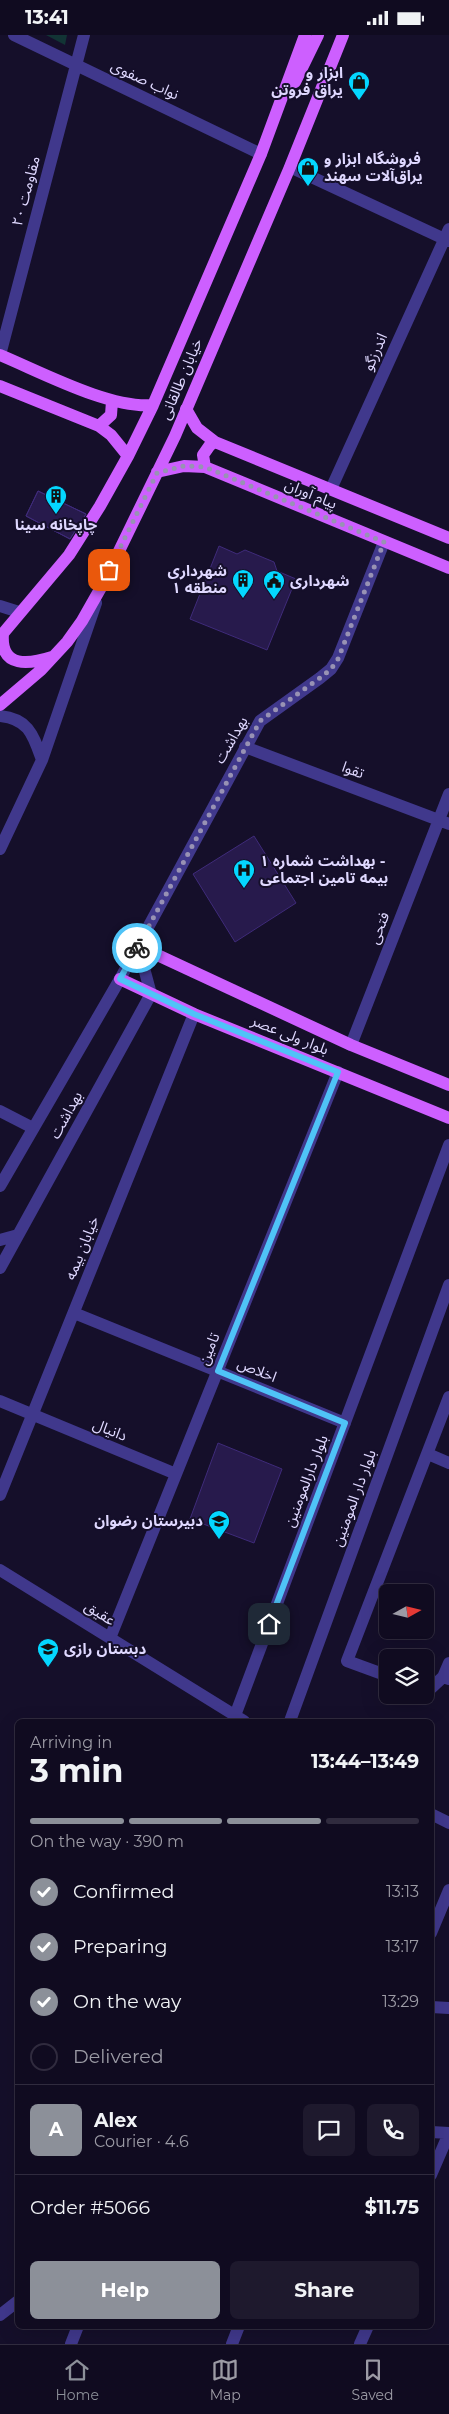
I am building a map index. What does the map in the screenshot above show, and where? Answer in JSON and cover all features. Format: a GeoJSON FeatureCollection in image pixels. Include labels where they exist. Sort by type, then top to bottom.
{"type":"FeatureCollection","features":[{"type":"Feature","properties":{"kind":"main road","name":"خیابان طالقانی"},"geometry":{"type":"LineString","coordinates":[[1,635],[68,555],[100,506],[128,455],[153,405],[262,154],[305,35]]}},
{"type":"Feature","properties":{"kind":"main road"},"geometry":{"type":"LineString","coordinates":[[262,154],[318,35]]}},
{"type":"Feature","properties":{"kind":"main road","name":"خیابان طالقانی"},"geometry":{"type":"LineString","coordinates":[[0,705],[53,657],[82,621],[102,584],[157,473],[186,409],[290,167],[344,35]]}},
{"type":"Feature","properties":{"kind":"main road"},"geometry":{"type":"LineString","coordinates":[[0,355],[112,401],[133,406],[153,405]]}},
{"type":"Feature","properties":{"kind":"main road"},"geometry":{"type":"LineString","coordinates":[[0,386],[99,426],[111,435],[128,455]]}},
{"type":"Feature","properties":{"kind":"main road"},"geometry":{"type":"LineString","coordinates":[[99,426],[111,415],[112,401]]}},
{"type":"Feature","properties":{"kind":"main road","name":"پیام آوران"},"geometry":{"type":"LineString","coordinates":[[186,409],[197,427],[215,442],[449,538]]}},
{"type":"Feature","properties":{"kind":"main road"},"geometry":{"type":"LineString","coordinates":[[205,467],[204,455],[210,445],[215,442]]}},
{"type":"Feature","properties":{"kind":"main road","name":"پیام آوران"},"geometry":{"type":"LineString","coordinates":[[157,473],[184,466],[205,467],[449,568]]}},
{"type":"Feature","properties":{"kind":"main road"},"geometry":{"type":"LineString","coordinates":[[1,635],[0,644],[4,654],[12,661],[35,663],[53,657]]}},
{"type":"Feature","properties":{"kind":"main road","name":"بلوار ولی عصر"},"geometry":{"type":"LineString","coordinates":[[138,946],[351,1045],[449,1085]]}},
{"type":"Feature","properties":{"kind":"main road","name":"بلوار ولی عصر"},"geometry":{"type":"LineString","coordinates":[[120,979],[194,1014],[449,1118]]}},
{"type":"Feature","properties":{"kind":"street","name":"نواب صفوی"},"geometry":{"type":"LineString","coordinates":[[14,35],[262,154]]}},
{"type":"Feature","properties":{"kind":"street","name":"مقاومت ۲۰"},"geometry":{"type":"LineString","coordinates":[[0,355],[84,35]]}},
{"type":"Feature","properties":{"kind":"street"},"geometry":{"type":"LineString","coordinates":[[290,167],[447,237]]}},
{"type":"Feature","properties":{"kind":"street","name":"اندرزگو"},"geometry":{"type":"LineString","coordinates":[[331,489],[447,237]]}},
{"type":"Feature","properties":{"kind":"street","name":"بهداشت"},"geometry":{"type":"LineString","coordinates":[[0,1186],[120,979],[260,721],[331,669],[338,659],[384,542]]}},
{"type":"Feature","properties":{"kind":"street"},"geometry":{"type":"LineString","coordinates":[[0,849],[42,760],[102,584]]}},
{"type":"Feature","properties":{"kind":"street"},"geometry":{"type":"LineString","coordinates":[[0,606],[19,612]]}},
{"type":"Feature","properties":{"kind":"street"},"geometry":{"type":"LineString","coordinates":[[0,716],[24,723],[33,736],[42,760]]}},
{"type":"Feature","properties":{"kind":"street","name":"تقوا"},"geometry":{"type":"LineString","coordinates":[[245,747],[444,822]]}},
{"type":"Feature","properties":{"kind":"street","name":"فتحی"},"geometry":{"type":"LineString","coordinates":[[351,1045],[444,822],[449,794]]}},
{"type":"Feature","properties":{"kind":"street"},"geometry":{"type":"LineString","coordinates":[[138,946],[151,994]]}},
{"type":"Feature","properties":{"kind":"street","name":"بهداشت"},"geometry":{"type":"LineString","coordinates":[[0,1268],[151,994]]}},
{"type":"Feature","properties":{"kind":"street","name":"خیابان بیمه"},"geometry":{"type":"LineString","coordinates":[[0,1495],[194,1014]]}},
{"type":"Feature","properties":{"kind":"street","name":"تامین"},"geometry":{"type":"LineString","coordinates":[[110,1638],[338,1072]]}},
{"type":"Feature","properties":{"kind":"street"},"geometry":{"type":"LineString","coordinates":[[0,1111],[33,1128]]}},
{"type":"Feature","properties":{"kind":"street","name":"بلوار دارالمومنین"},"geometry":{"type":"LineString","coordinates":[[237,1719],[449,1145]]}},
{"type":"Feature","properties":{"kind":"street"},"geometry":{"type":"LineString","coordinates":[[0,1240],[18,1235]]}},
{"type":"Feature","properties":{"kind":"street","name":"بلوار دار المومنین"},"geometry":{"type":"LineString","coordinates":[[291,1719],[449,1285]]}},
{"type":"Feature","properties":{"kind":"street","name":"اخلاص"},"geometry":{"type":"LineString","coordinates":[[74,1313],[345,1423]]}},
{"type":"Feature","properties":{"kind":"street"},"geometry":{"type":"LineString","coordinates":[[379,1672],[347,1661],[449,1397]]}},
{"type":"Feature","properties":{"kind":"street","name":"دانیال"},"geometry":{"type":"LineString","coordinates":[[0,1401],[32,1416],[176,1474]]}},
{"type":"Feature","properties":{"kind":"street"},"geometry":{"type":"LineString","coordinates":[[428,1454],[449,1463]]}},
{"type":"Feature","properties":{"kind":"street","name":"عقیق"},"geometry":{"type":"LineString","coordinates":[[0,1570],[237,1719]]}},
{"type":"Feature","properties":{"kind":"street"},"geometry":{"type":"LineString","coordinates":[[434,1686],[446,1678],[449,1663]]}},
{"type":"Feature","properties":{"kind":"street"},"geometry":{"type":"LineString","coordinates":[[434,1816],[449,1823]]}},
{"type":"Feature","properties":{"kind":"street"},"geometry":{"type":"LineString","coordinates":[[434,1926],[449,1889]]}},
{"type":"Feature","properties":{"kind":"street"},"geometry":{"type":"LineString","coordinates":[[434,2007],[449,2008]]}},
{"type":"Feature","properties":{"kind":"street"},"geometry":{"type":"LineString","coordinates":[[434,2131],[449,2133],[434,2168]]}},
{"type":"Feature","properties":{"kind":"street"},"geometry":{"type":"LineString","coordinates":[[0,2315],[15,2303]]}},
{"type":"Feature","properties":{"kind":"street"},"geometry":{"type":"LineString","coordinates":[[71,2344],[77,2329]]}},
{"type":"Feature","properties":{"kind":"street"},"geometry":{"type":"LineString","coordinates":[[232,2344],[238,2329]]}},
{"type":"Feature","properties":{"kind":"street"},"geometry":{"type":"LineString","coordinates":[[360,2344],[367,2329]]}},
{"type":"Feature","properties":{"kind":"green space"},"geometry":{"type":"Polygon","coordinates":[[[46,35],[67,35],[65,45],[46,35]]]}},
{"type":"Feature","properties":{"kind":"building","name":"چاپخانه سینا"},"geometry":{"type":"Polygon","coordinates":[[[38,491],[86,514],[70,539],[26,516],[38,491]]]}},
{"type":"Feature","properties":{"kind":"building","name":"چاپخانه سینا"},"geometry":{"type":"Polygon","coordinates":[[[38,491],[86,514],[70,539],[26,516],[38,491]]]}},
{"type":"Feature","properties":{"kind":"building","name":"شهرداری منطقه ۱"},"geometry":{"type":"Polygon","coordinates":[[[219,546],[237,554],[245,550],[274,562],[277,571],[296,579],[267,650],[190,619],[219,546]]]}},
{"type":"Feature","properties":{"kind":"building","name":"بهداشت شماره ۱ - بیمه تامین اجتماعی"},"geometry":{"type":"Polygon","coordinates":[[[254,836],[296,903],[235,942],[193,874],[254,836]]]}},
{"type":"Feature","properties":{"kind":"building"},"geometry":{"type":"Polygon","coordinates":[[[218,1443],[282,1469],[254,1543],[190,1519],[218,1443]]]}},
{"type":"Feature","properties":{"kind":"way so far"},"geometry":{"type":"LineString","coordinates":[[109,570],[157,473],[184,466],[205,467],[384,542],[338,659],[331,669],[320,678],[260,721],[137,948]]}},
{"type":"Feature","properties":{"kind":"place","name":"ابزار و یراق فروتن"},"geometry":{"type":"Point","coordinates":[359,101]}},
{"type":"Feature","properties":{"kind":"place","name":"فروشگاه ابزار و یراق‌آلات‌ سهند"},"geometry":{"type":"Point","coordinates":[308,187]}},
{"type":"Feature","properties":{"kind":"place","name":"چاپخانه سینا"},"geometry":{"type":"Point","coordinates":[56,515]}},
{"type":"Feature","properties":{"kind":"place","name":"شهرداری منطقه ۱"},"geometry":{"type":"Point","coordinates":[243,599]}},
{"type":"Feature","properties":{"kind":"place","name":"شهرداری"},"geometry":{"type":"Point","coordinates":[274,600]}},
{"type":"Feature","properties":{"kind":"place","name":"بهداشت شماره ۱ - بیمه تامین اجتماعی"},"geometry":{"type":"Point","coordinates":[244,889]}},
{"type":"Feature","properties":{"kind":"place","name":"دبیرستان رضوان"},"geometry":{"type":"Point","coordinates":[219,1540]}},
{"type":"Feature","properties":{"kind":"place","name":"دبستان رازی"},"geometry":{"type":"Point","coordinates":[48,1668]}},
{"type":"Feature","properties":{"kind":"route"},"geometry":{"type":"LineString","coordinates":[[137,948],[120,979],[194,1014],[338,1072],[218,1371],[345,1423],[269,1624]]}}]}
